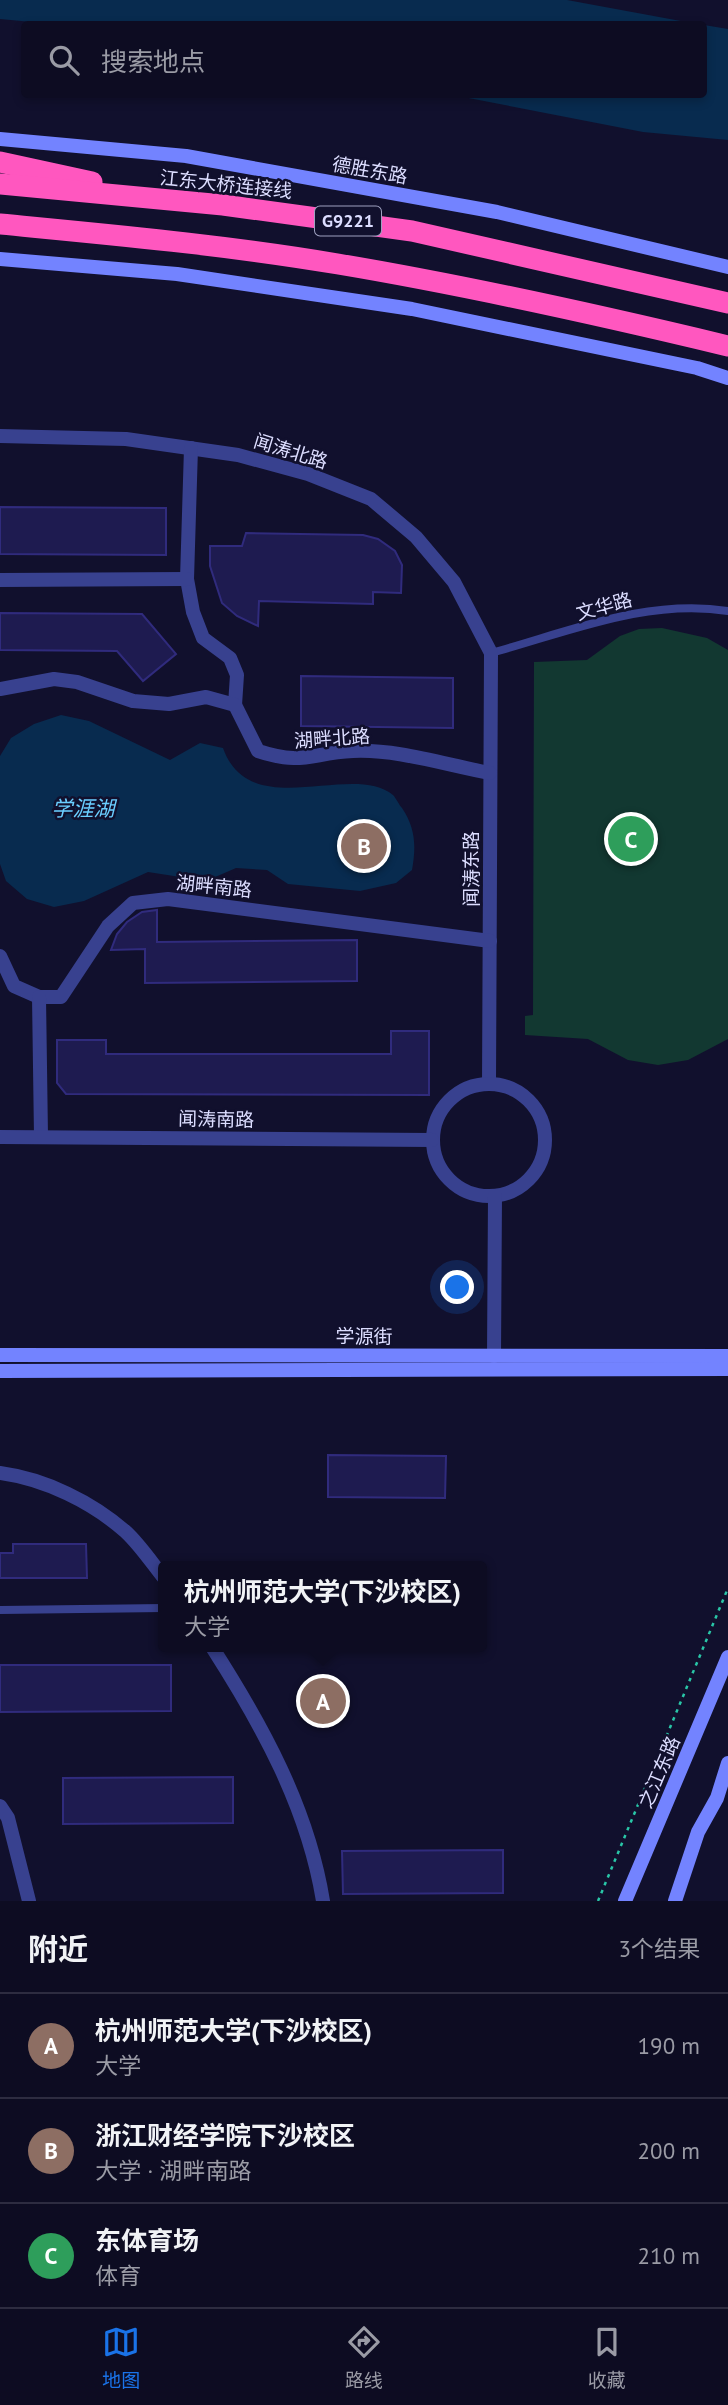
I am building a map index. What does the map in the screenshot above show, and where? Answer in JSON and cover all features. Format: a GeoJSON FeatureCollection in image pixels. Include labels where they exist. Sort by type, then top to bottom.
{"type":"FeatureCollection","features":[{"type":"Feature","properties":{"kind":"highway"},"geometry":{"type":"LineString","coordinates":[[0,162],[81,178],[134,197]]}},
{"type":"Feature","properties":{"kind":"highway","name":"江东大桥连接线"},"geometry":{"type":"LineString","coordinates":[[0,184],[307,215],[412,231],[728,303]]}},
{"type":"Feature","properties":{"kind":"highway","name":"G9221"},"geometry":{"type":"LineString","coordinates":[[0,224],[131,237],[336,264],[533,301],[728,346]]}},
{"type":"Feature","properties":{"kind":"main road","name":"德胜东路"},"geometry":{"type":"LineString","coordinates":[[0,139],[186,156],[497,212],[728,267]]}},
{"type":"Feature","properties":{"kind":"main road"},"geometry":{"type":"LineString","coordinates":[[0,259],[177,274],[412,309],[696,368],[728,378]]}},
{"type":"Feature","properties":{"kind":"main road","name":"学源街"},"geometry":{"type":"LineString","coordinates":[[0,1355],[728,1356]]}},
{"type":"Feature","properties":{"kind":"main road"},"geometry":{"type":"LineString","coordinates":[[0,1371],[728,1369]]}},
{"type":"Feature","properties":{"kind":"main road","name":"之江东路"},"geometry":{"type":"LineString","coordinates":[[625,1901],[728,1657]]}},
{"type":"Feature","properties":{"kind":"main road"},"geometry":{"type":"LineString","coordinates":[[675,1901],[698,1832],[717,1798],[728,1763]]}},
{"type":"Feature","properties":{"kind":"street","name":"闻涛北路"},"geometry":{"type":"LineString","coordinates":[[0,436],[126,439],[237,455],[308,474],[371,499],[416,537],[454,582],[491,653]]}},
{"type":"Feature","properties":{"kind":"street"},"geometry":{"type":"LineString","coordinates":[[0,689],[54,679],[77,682],[133,701],[169,704],[206,697],[235,705],[237,675],[230,658],[203,638],[193,612],[187,579],[191,449]]}},
{"type":"Feature","properties":{"kind":"street"},"geometry":{"type":"LineString","coordinates":[[0,580],[187,579]]}},
{"type":"Feature","properties":{"kind":"street","name":"闻涛东路"},"geometry":{"type":"LineString","coordinates":[[489,1084],[491,653]]}},
{"type":"Feature","properties":{"kind":"street","name":"湖畔北路"},"geometry":{"type":"LineString","coordinates":[[235,705],[258,751],[287,761],[352,751],[389,754],[491,773]]}},
{"type":"Feature","properties":{"kind":"street","name":"湖畔南路"},"geometry":{"type":"LineString","coordinates":[[39,997],[61,997],[108,926],[133,903],[168,899],[490,941]]}},
{"type":"Feature","properties":{"kind":"street"},"geometry":{"type":"LineString","coordinates":[[0,956],[14,986],[39,997],[41,1136]]}},
{"type":"Feature","properties":{"kind":"street"},"geometry":{"type":"LineString","coordinates":[[489,1084],[508,1087],[524,1096],[540,1119],[545,1147],[539,1165],[528,1180],[513,1191],[495,1196],[476,1195],[452,1181],[435,1159],[432,1140],[435,1123],[443,1107],[456,1095],[471,1087],[489,1084]]}},
{"type":"Feature","properties":{"kind":"street","name":"闻涛南路"},"geometry":{"type":"LineString","coordinates":[[0,1137],[432,1140]]}},
{"type":"Feature","properties":{"kind":"street"},"geometry":{"type":"LineString","coordinates":[[494,1356],[495,1196]]}},
{"type":"Feature","properties":{"kind":"street"},"geometry":{"type":"LineString","coordinates":[[0,1474],[23,1476],[79,1499],[126,1533],[158,1571]]}},
{"type":"Feature","properties":{"kind":"street"},"geometry":{"type":"LineString","coordinates":[[215,1652],[256,1716],[286,1781],[304,1824],[323,1901]]}},
{"type":"Feature","properties":{"kind":"street"},"geometry":{"type":"LineString","coordinates":[[0,1807],[8,1818],[29,1901]]}},
{"type":"Feature","properties":{"kind":"lane","name":"文华路"},"geometry":{"type":"LineString","coordinates":[[491,653],[638,612],[694,606],[728,611]]}},
{"type":"Feature","properties":{"kind":"lane"},"geometry":{"type":"LineString","coordinates":[[0,1610],[158,1608]]}},
{"type":"Feature","properties":{"kind":"path"},"geometry":{"type":"LineString","coordinates":[[598,1901],[728,1588]]}},
{"type":"Feature","properties":{"kind":"green space"},"geometry":{"type":"Polygon","coordinates":[[[662,628],[707,638],[728,650],[728,1039],[688,1060],[658,1065],[628,1060],[588,1039],[525,1035],[525,1016],[533,1015],[534,662],[587,660],[620,636],[639,629],[662,628]]]}},
{"type":"Feature","properties":{"kind":"water"},"geometry":{"type":"Polygon","coordinates":[[[0,0],[567,0],[681,21],[21,21],[0,19],[0,0]]]}},
{"type":"Feature","properties":{"kind":"water"},"geometry":{"type":"Polygon","coordinates":[[[707,26],[728,29],[728,140],[643,132],[468,98],[707,98],[707,26]]]}},
{"type":"Feature","properties":{"kind":"water","name":"学涯湖"},"geometry":{"type":"Polygon","coordinates":[[[61,715],[89,721],[170,760],[200,743],[223,748],[236,770],[255,783],[278,787],[353,784],[375,786],[393,795],[410,823],[414,846],[412,870],[396,883],[360,891],[288,884],[267,870],[236,868],[206,881],[148,872],[84,901],[54,907],[27,899],[6,881],[0,864],[0,756],[11,738],[34,724],[61,715]]]}},
{"type":"Feature","properties":{"kind":"building"},"geometry":{"type":"Polygon","coordinates":[[[0,507],[166,508],[166,555],[0,554],[0,507]]]}},
{"type":"Feature","properties":{"kind":"building"},"geometry":{"type":"Polygon","coordinates":[[[246,533],[363,535],[378,539],[395,551],[402,565],[401,593],[373,592],[373,604],[259,601],[258,626],[237,616],[222,603],[210,566],[210,546],[242,546],[246,533]]]}},
{"type":"Feature","properties":{"kind":"building"},"geometry":{"type":"Polygon","coordinates":[[[0,613],[142,614],[176,654],[143,681],[117,651],[0,650],[0,613]]]}},
{"type":"Feature","properties":{"kind":"building"},"geometry":{"type":"Polygon","coordinates":[[[301,676],[453,678],[453,728],[301,726],[301,676]]]}},
{"type":"Feature","properties":{"kind":"building"},"geometry":{"type":"Polygon","coordinates":[[[157,910],[157,942],[357,940],[357,981],[145,983],[145,949],[111,950],[117,934],[127,922],[142,912],[157,910]]]}},
{"type":"Feature","properties":{"kind":"building"},"geometry":{"type":"Polygon","coordinates":[[[391,1031],[429,1031],[429,1095],[66,1094],[57,1083],[57,1040],[106,1040],[106,1054],[391,1054],[391,1031]]]}},
{"type":"Feature","properties":{"kind":"building"},"geometry":{"type":"Polygon","coordinates":[[[328,1455],[446,1456],[445,1498],[328,1497],[328,1455]]]}},
{"type":"Feature","properties":{"kind":"building"},"geometry":{"type":"Polygon","coordinates":[[[13,1544],[86,1544],[87,1578],[0,1578],[0,1553],[13,1553],[13,1544]]]}},
{"type":"Feature","properties":{"kind":"building"},"geometry":{"type":"Polygon","coordinates":[[[0,1665],[171,1665],[171,1711],[0,1712],[0,1665]]]}},
{"type":"Feature","properties":{"kind":"building"},"geometry":{"type":"Polygon","coordinates":[[[233,1777],[233,1823],[63,1824],[63,1778],[233,1777]]]}},
{"type":"Feature","properties":{"kind":"building"},"geometry":{"type":"Polygon","coordinates":[[[503,1850],[503,1893],[343,1894],[342,1851],[503,1850]]]}},
{"type":"Feature","properties":{"kind":"place","name":"东体育场"},"geometry":{"type":"Point","coordinates":[631,839]}},
{"type":"Feature","properties":{"kind":"place","name":"浙江财经学院下沙校区"},"geometry":{"type":"Point","coordinates":[364,846]}},
{"type":"Feature","properties":{"kind":"place","name":"杭州师范大学(下沙校区)"},"geometry":{"type":"Point","coordinates":[323,1701]}}]}
